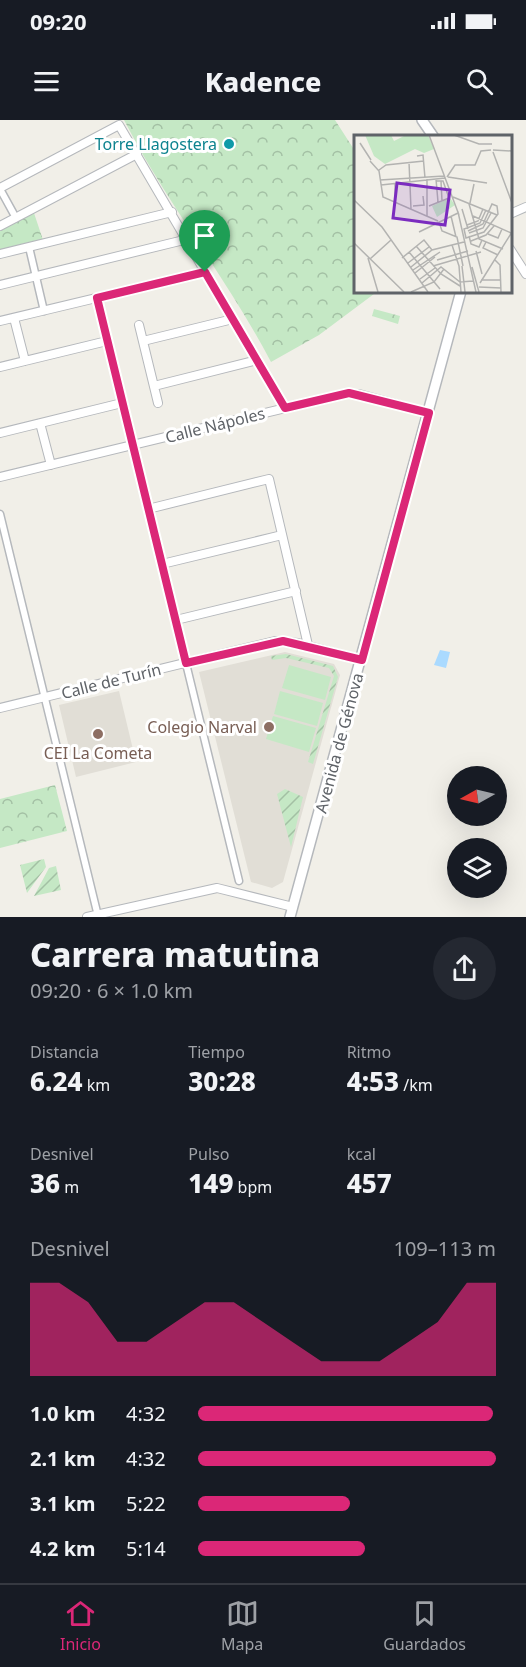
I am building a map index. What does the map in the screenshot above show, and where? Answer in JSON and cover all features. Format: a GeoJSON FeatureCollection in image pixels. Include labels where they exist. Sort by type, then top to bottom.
{"type":"FeatureCollection","features":[{"type":"Feature","properties":{"kind":"street"},"geometry":{"type":"LineString","coordinates":[[422,120],[432,135]]}},
{"type":"Feature","properties":{"kind":"street"},"geometry":{"type":"LineString","coordinates":[[16,218],[0,189],[119,125],[188,239],[285,408]]}},
{"type":"Feature","properties":{"kind":"street"},"geometry":{"type":"LineString","coordinates":[[0,226],[137,154]]}},
{"type":"Feature","properties":{"kind":"street"},"geometry":{"type":"LineString","coordinates":[[511,214],[526,207]]}},
{"type":"Feature","properties":{"kind":"street"},"geometry":{"type":"LineString","coordinates":[[0,254],[172,212]]}},
{"type":"Feature","properties":{"kind":"street"},"geometry":{"type":"LineString","coordinates":[[0,285],[188,239]]}},
{"type":"Feature","properties":{"kind":"street"},"geometry":{"type":"LineString","coordinates":[[28,247],[44,311]]}},
{"type":"Feature","properties":{"kind":"street"},"geometry":{"type":"LineString","coordinates":[[511,251],[526,274]]}},
{"type":"Feature","properties":{"kind":"street"},"geometry":{"type":"LineString","coordinates":[[0,321],[205,272]]}},
{"type":"Feature","properties":{"kind":"street","name":"Avenida de Génova"},"geometry":{"type":"LineString","coordinates":[[292,912],[461,292]]}},
{"type":"Feature","properties":{"kind":"street"},"geometry":{"type":"LineString","coordinates":[[97,298],[239,881]]}},
{"type":"Feature","properties":{"kind":"street"},"geometry":{"type":"LineString","coordinates":[[15,318],[25,361]]}},
{"type":"Feature","properties":{"kind":"street"},"geometry":{"type":"LineString","coordinates":[[143,341],[233,319]]}},
{"type":"Feature","properties":{"kind":"street"},"geometry":{"type":"LineString","coordinates":[[140,325],[158,403]]}},
{"type":"Feature","properties":{"kind":"street"},"geometry":{"type":"LineString","coordinates":[[0,367],[107,341]]}},
{"type":"Feature","properties":{"kind":"street"},"geometry":{"type":"LineString","coordinates":[[154,386],[257,360]]}},
{"type":"Feature","properties":{"kind":"street","name":"Calle Nápoles"},"geometry":{"type":"LineString","coordinates":[[0,477],[349,393],[429,413]]}},
{"type":"Feature","properties":{"kind":"street"},"geometry":{"type":"LineString","coordinates":[[0,433],[122,403]]}},
{"type":"Feature","properties":{"kind":"street"},"geometry":{"type":"LineString","coordinates":[[40,423],[51,465]]}},
{"type":"Feature","properties":{"kind":"street"},"geometry":{"type":"LineString","coordinates":[[148,509],[269,479],[308,645]]}},
{"type":"Feature","properties":{"kind":"street"},"geometry":{"type":"LineString","coordinates":[[0,513],[98,916]]}},
{"type":"Feature","properties":{"kind":"street"},"geometry":{"type":"LineString","coordinates":[[162,564],[282,535]]}},
{"type":"Feature","properties":{"kind":"street"},"geometry":{"type":"LineString","coordinates":[[176,620],[296,591]]}},
{"type":"Feature","properties":{"kind":"street","name":"Calle de Turín"},"geometry":{"type":"LineString","coordinates":[[0,708],[275,641],[308,645],[362,660]]}},
{"type":"Feature","properties":{"kind":"street"},"geometry":{"type":"LineString","coordinates":[[87,917],[217,888],[292,912]]}},
{"type":"Feature","properties":{"kind":"shaded area","name":"Colegio Narval"},"geometry":{"type":"Polygon","coordinates":[[[285,652],[334,664],[340,675],[283,882],[272,888],[251,882],[199,672],[285,652]]]}},
{"type":"Feature","properties":{"kind":"shaded area","name":"CEI La Cometa"},"geometry":{"type":"Polygon","coordinates":[[[119,691],[136,762],[76,777],[59,705],[119,691]]]}},
{"type":"Feature","properties":{"kind":"green space"},"geometry":{"type":"Polygon","coordinates":[[[124,120],[335,120],[354,149],[354,292],[377,292],[319,335],[271,362],[236,301],[141,151],[124,120]]]}},
{"type":"Feature","properties":{"kind":"green space"},"geometry":{"type":"Polygon","coordinates":[[[34,213],[43,240],[0,251],[0,230],[34,213]]]}},
{"type":"Feature","properties":{"kind":"green space"},"geometry":{"type":"Polygon","coordinates":[[[374,309],[400,316],[398,324],[372,316],[374,309]]]}},
{"type":"Feature","properties":{"kind":"green space"},"geometry":{"type":"Polygon","coordinates":[[[286,654],[333,666],[338,677],[313,764],[308,762],[334,676],[329,668],[286,658],[272,660],[271,656],[286,654]]]}},
{"type":"Feature","properties":{"kind":"green space"},"geometry":{"type":"Polygon","coordinates":[[[289,665],[331,677],[325,700],[282,688],[289,665]]]}},
{"type":"Feature","properties":{"kind":"green space"},"geometry":{"type":"Polygon","coordinates":[[[280,691],[323,703],[317,726],[274,714],[280,691]]]}},
{"type":"Feature","properties":{"kind":"green space"},"geometry":{"type":"Polygon","coordinates":[[[273,716],[316,728],[309,752],[266,739],[273,716]]]}},
{"type":"Feature","properties":{"kind":"green space"},"geometry":{"type":"Polygon","coordinates":[[[55,785],[67,831],[0,848],[0,799],[55,785]]]}},
{"type":"Feature","properties":{"kind":"green space"},"geometry":{"type":"Polygon","coordinates":[[[285,789],[303,797],[291,847],[277,794],[285,789]]]}},
{"type":"Feature","properties":{"kind":"green space"},"geometry":{"type":"Polygon","coordinates":[[[44,859],[46,867],[27,893],[20,865],[44,859]]]}},
{"type":"Feature","properties":{"kind":"green space"},"geometry":{"type":"Polygon","coordinates":[[[56,866],[61,890],[34,896],[49,868],[56,866]]]}},
{"type":"Feature","properties":{"kind":"water"},"geometry":{"type":"Polygon","coordinates":[[[440,650],[450,652],[446,668],[434,665],[440,650]]]}},
{"type":"Feature","properties":{"kind":"place","name":"Torre Llagostera"},"geometry":{"type":"Point","coordinates":[229,144]}},
{"type":"Feature","properties":{"kind":"place","name":"Colegio Narval"},"geometry":{"type":"Point","coordinates":[269,727]}},
{"type":"Feature","properties":{"kind":"place","name":"CEI La Cometa"},"geometry":{"type":"Point","coordinates":[98,734]}},
{"type":"Feature","properties":{"kind":"route"},"geometry":{"type":"LineString","coordinates":[[205,272],[285,408],[349,393],[429,413],[362,660],[283,641],[269,642],[186,663],[97,298],[205,272]]}}]}
